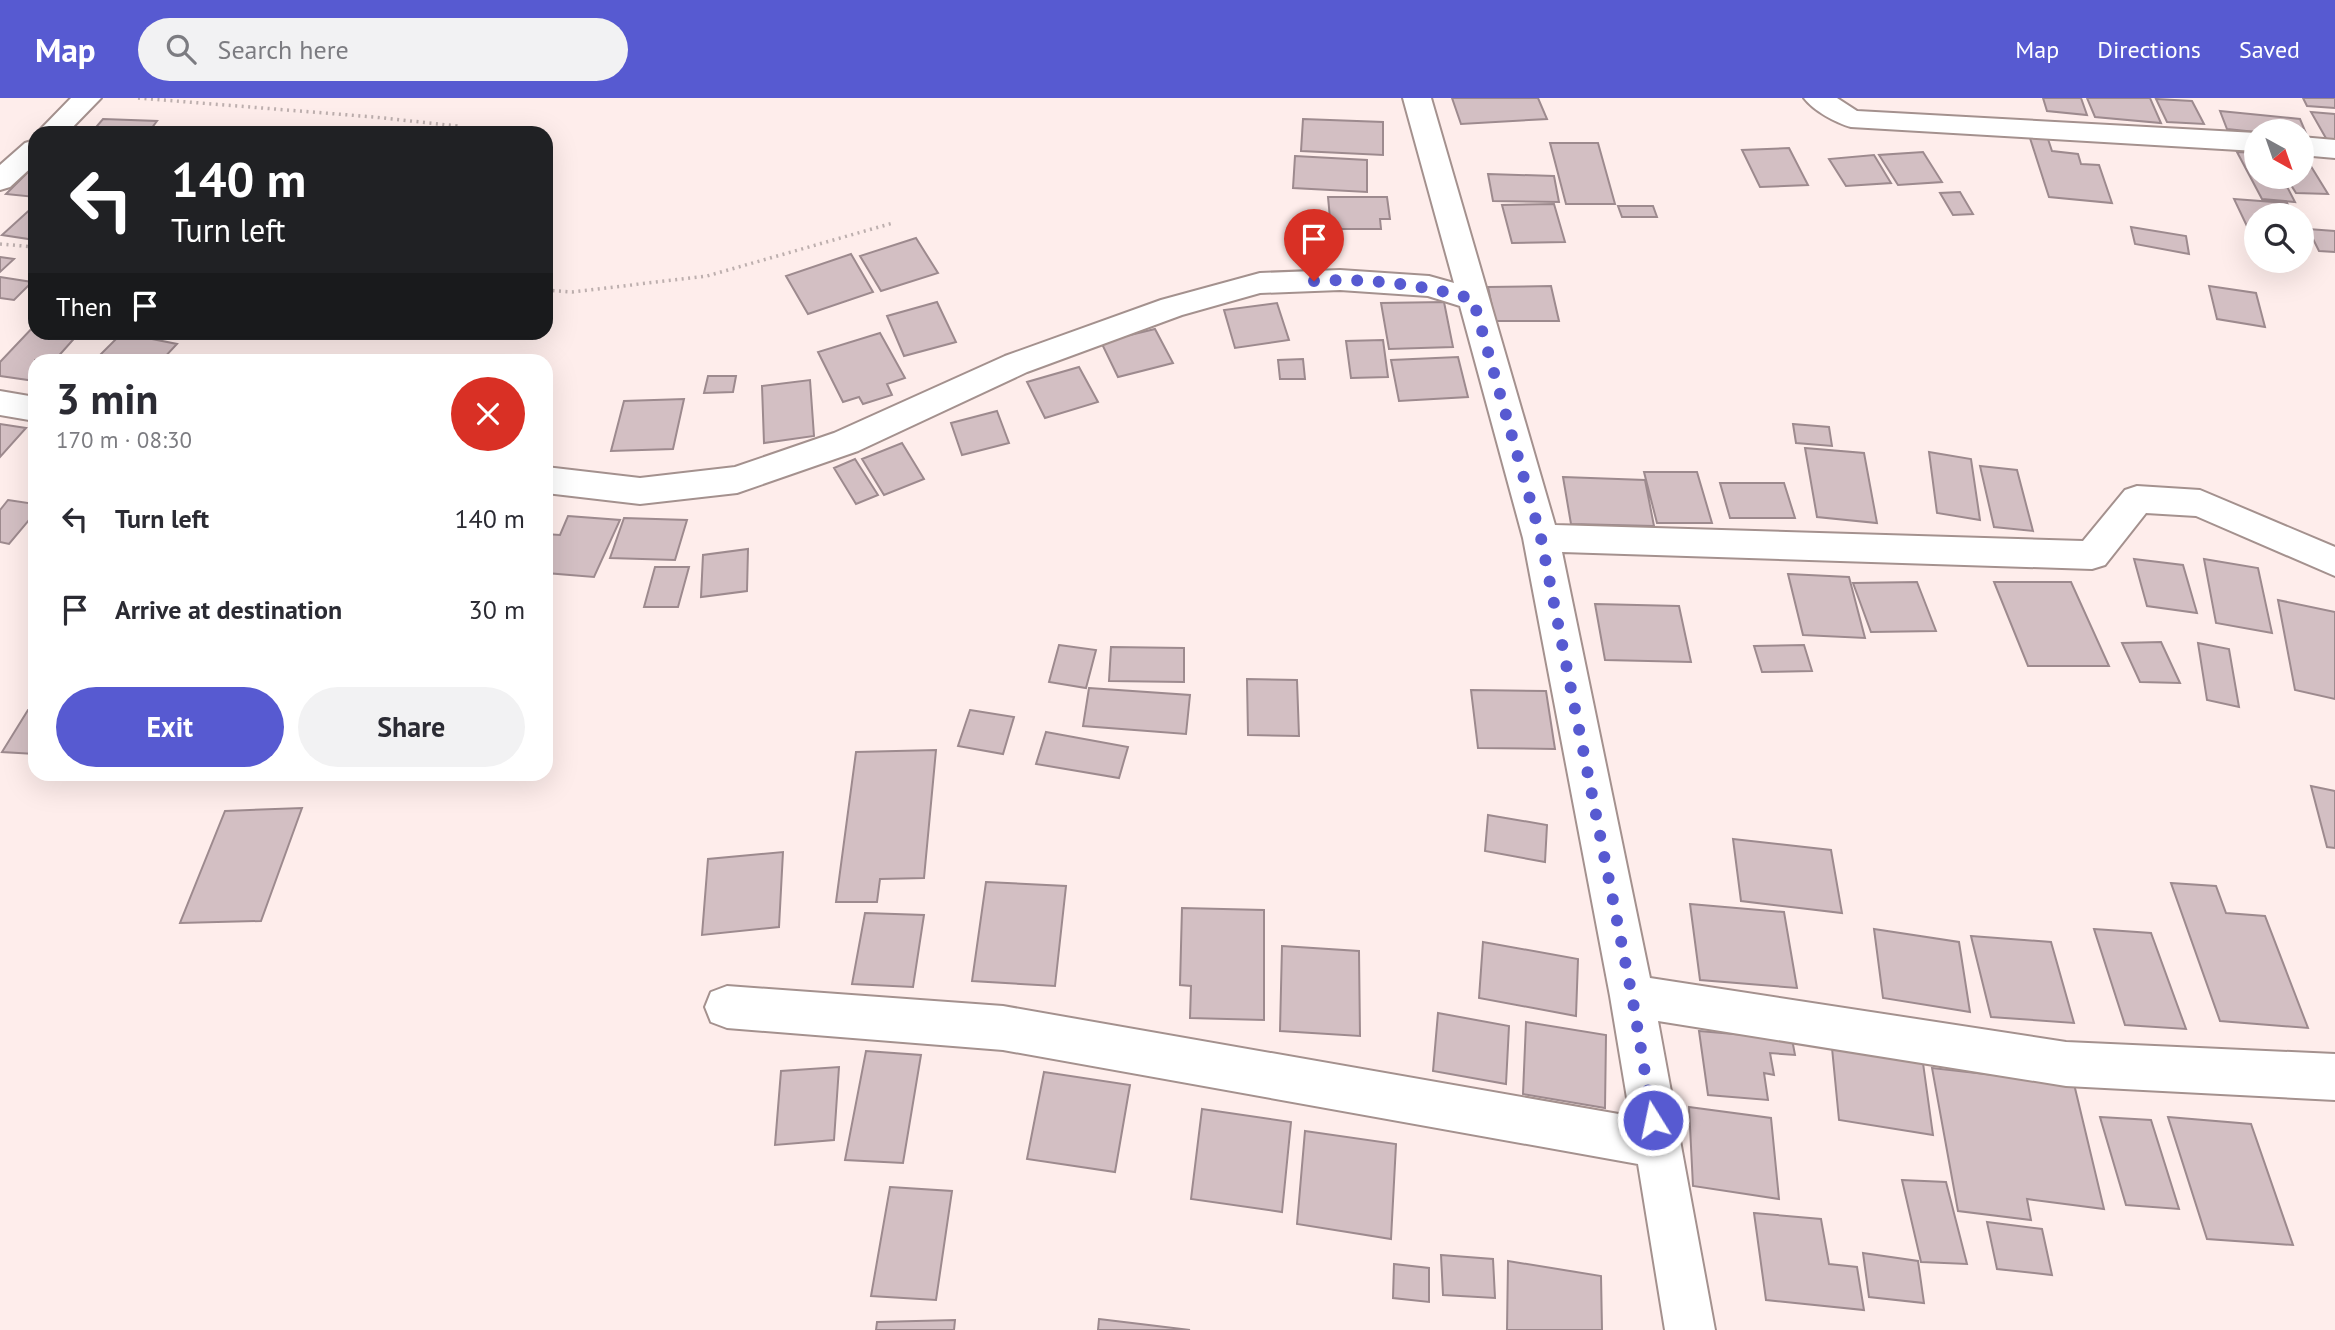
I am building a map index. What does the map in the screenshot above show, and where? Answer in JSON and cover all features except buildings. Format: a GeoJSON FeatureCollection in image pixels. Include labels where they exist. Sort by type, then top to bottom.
{"type":"FeatureCollection","features":[{"type":"Feature","properties":{"kind":"street"},"geometry":{"type":"LineString","coordinates":[[58,126],[87,98]]}},
{"type":"Feature","properties":{"kind":"street"},"geometry":{"type":"LineString","coordinates":[[1417,98],[1541,538],[1632,996],[1690,1330]]}},
{"type":"Feature","properties":{"kind":"street"},"geometry":{"type":"LineString","coordinates":[[1818,98],[1851,119],[2244,141]]}},
{"type":"Feature","properties":{"kind":"street"},"geometry":{"type":"LineString","coordinates":[[2314,147],[2335,149]]}},
{"type":"Feature","properties":{"kind":"street"},"geometry":{"type":"LineString","coordinates":[[0,181],[28,155]]}},
{"type":"Feature","properties":{"kind":"street"},"geometry":{"type":"LineString","coordinates":[[553,481],[640,492],[737,480],[846,442],[1016,364],[1172,307],[1261,283],[1340,280],[1429,286],[1473,299]]}},
{"type":"Feature","properties":{"kind":"street"},"geometry":{"type":"LineString","coordinates":[[0,403],[28,408]]}},
{"type":"Feature","properties":{"kind":"street"},"geometry":{"type":"LineString","coordinates":[[1541,538],[2092,555],[2137,499],[2200,503],[2335,562]]}},
{"type":"Feature","properties":{"kind":"street"},"geometry":{"type":"LineString","coordinates":[[1632,996],[2066,1064],[2335,1077]]}},
{"type":"Feature","properties":{"kind":"street"},"geometry":{"type":"LineString","coordinates":[[727,1007],[1003,1028],[1657,1144]]}},
{"type":"Feature","properties":{"kind":"path"},"geometry":{"type":"LineString","coordinates":[[138,98],[457,126]]}},
{"type":"Feature","properties":{"kind":"path"},"geometry":{"type":"LineString","coordinates":[[553,291],[572,292],[707,276],[893,222]]}},
{"type":"Feature","properties":{"kind":"path"},"geometry":{"type":"LineString","coordinates":[[0,244],[28,246]]}},
{"type":"Feature","properties":{"kind":"route"},"geometry":{"type":"LineString","coordinates":[[1314,281],[1340,280],[1429,286],[1473,299],[1541,538],[1632,996],[1653,1120]]}}]}
